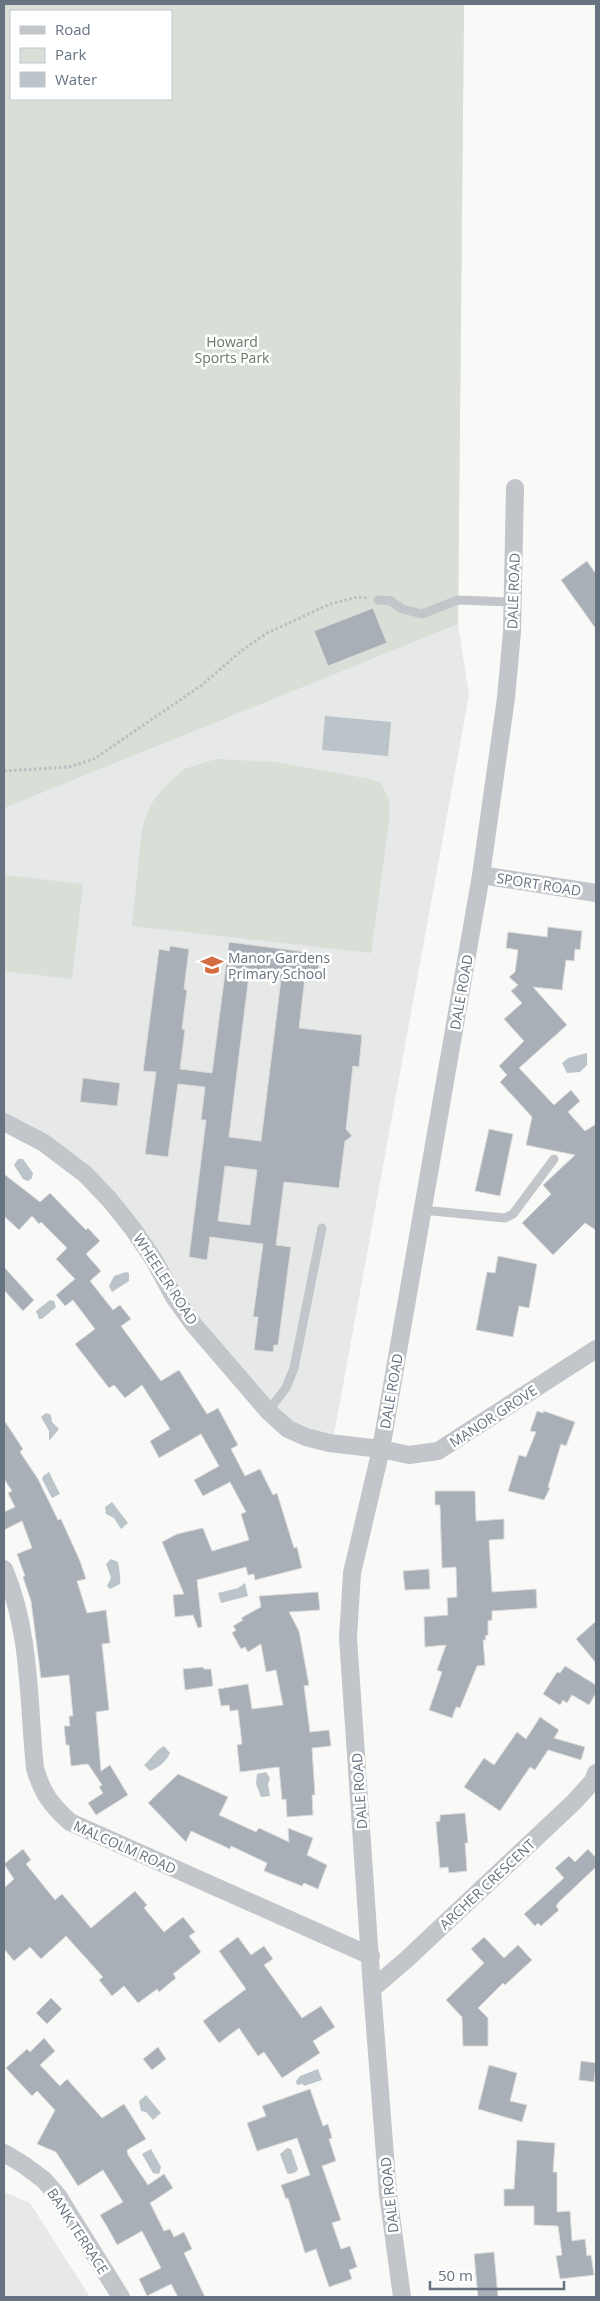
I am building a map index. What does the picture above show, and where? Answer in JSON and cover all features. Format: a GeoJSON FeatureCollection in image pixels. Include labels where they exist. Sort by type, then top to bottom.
{"type":"FeatureCollection","features":[{"type":"Feature","properties":{"kind":"street","name":"DALE ROAD"},"geometry":{"type":"LineString","coordinates":[[402,2297],[388,2194],[372,1989],[348,1638],[352,1573],[381,1448],[482,874],[506,698],[513,602],[515,488]]}},
{"type":"Feature","properties":{"kind":"street","name":"SPORT ROAD"},"geometry":{"type":"LineString","coordinates":[[482,874],[596,893]]}},
{"type":"Feature","properties":{"kind":"street","name":"WHEELER ROAD"},"geometry":{"type":"LineString","coordinates":[[4,1122],[44,1143],[85,1174],[109,1199],[133,1229],[154,1260],[174,1297],[194,1325],[268,1411],[288,1429],[306,1437],[330,1442],[381,1448]]}},
{"type":"Feature","properties":{"kind":"street","name":"MANOR GROVE"},"geometry":{"type":"LineString","coordinates":[[381,1448],[409,1455],[438,1451],[596,1349]]}},
{"type":"Feature","properties":{"kind":"street","name":"MALCOLM ROAD"},"geometry":{"type":"LineString","coordinates":[[4,1569],[17,1608],[26,1650],[35,1768],[40,1786],[52,1807],[70,1822],[371,1956]]}},
{"type":"Feature","properties":{"kind":"street","name":"ARCHER CRESCENT"},"geometry":{"type":"LineString","coordinates":[[372,1989],[407,1959],[574,1802],[593,1781],[596,1773]]}},
{"type":"Feature","properties":{"kind":"street","name":"BANK TERRACE"},"geometry":{"type":"LineString","coordinates":[[4,2153],[24,2164],[44,2180],[58,2196],[121,2297]]}},
{"type":"Feature","properties":{"kind":"lane"},"geometry":{"type":"LineString","coordinates":[[378,600],[391,601],[402,608],[422,614],[458,600],[513,602]]}},
{"type":"Feature","properties":{"kind":"lane"},"geometry":{"type":"LineString","coordinates":[[422,1210],[505,1218],[513,1214],[554,1159]]}},
{"type":"Feature","properties":{"kind":"lane"},"geometry":{"type":"LineString","coordinates":[[268,1411],[286,1388],[294,1368],[322,1228]]}},
{"type":"Feature","properties":{"kind":"path"},"geometry":{"type":"LineString","coordinates":[[4,771],[69,767],[94,759],[202,685],[241,651],[267,633],[330,604],[357,597],[378,600]]}},
{"type":"Feature","properties":{"kind":"shaded area"},"geometry":{"type":"Polygon","coordinates":[[[4,4],[464,4],[458,624],[469,695],[333,1440],[270,1417],[109,1199],[4,1122],[4,4]]]}},
{"type":"Feature","properties":{"kind":"shaded area"},"geometry":{"type":"Polygon","coordinates":[[[4,2192],[30,2203],[90,2297],[4,2297],[4,2192]]]}},
{"type":"Feature","properties":{"kind":"green space","name":"Howard Sports Park"},"geometry":{"type":"Polygon","coordinates":[[[4,4],[464,4],[458,624],[4,808],[4,4]]]}},
{"type":"Feature","properties":{"kind":"green space"},"geometry":{"type":"Polygon","coordinates":[[[216,759],[276,762],[370,779],[381,783],[389,799],[389,822],[371,953],[132,926],[142,828],[151,804],[162,790],[184,769],[216,759]]]}},
{"type":"Feature","properties":{"kind":"green space"},"geometry":{"type":"Polygon","coordinates":[[[4,875],[83,884],[72,979],[4,971],[4,875]]]}},
{"type":"Feature","properties":{"kind":"water"},"geometry":{"type":"Polygon","coordinates":[[[325,716],[391,722],[388,756],[322,750],[325,716]]]}},
{"type":"Feature","properties":{"kind":"water"},"geometry":{"type":"Polygon","coordinates":[[[587,1053],[587,1065],[580,1072],[567,1073],[562,1063],[568,1058],[587,1053]]]}},
{"type":"Feature","properties":{"kind":"water"},"geometry":{"type":"Polygon","coordinates":[[[18,1159],[23,1159],[33,1173],[32,1178],[28,1181],[23,1179],[14,1165],[18,1159]]]}},
{"type":"Feature","properties":{"kind":"water"},"geometry":{"type":"Polygon","coordinates":[[[126,1272],[129,1273],[129,1281],[112,1292],[109,1286],[114,1276],[126,1272]]]}},
{"type":"Feature","properties":{"kind":"water"},"geometry":{"type":"Polygon","coordinates":[[[50,1300],[54,1301],[56,1307],[42,1319],[39,1319],[36,1311],[50,1300]]]}},
{"type":"Feature","properties":{"kind":"water"},"geometry":{"type":"Polygon","coordinates":[[[46,1413],[51,1415],[52,1422],[59,1429],[49,1441],[49,1431],[41,1417],[46,1413]]]}},
{"type":"Feature","properties":{"kind":"water"},"geometry":{"type":"Polygon","coordinates":[[[49,1472],[60,1494],[52,1498],[42,1479],[49,1472]]]}},
{"type":"Feature","properties":{"kind":"water"},"geometry":{"type":"Polygon","coordinates":[[[112,1502],[128,1523],[121,1529],[114,1518],[106,1514],[105,1507],[112,1502]]]}},
{"type":"Feature","properties":{"kind":"water"},"geometry":{"type":"Polygon","coordinates":[[[111,1559],[118,1562],[120,1584],[110,1589],[107,1586],[111,1578],[106,1564],[111,1559]]]}},
{"type":"Feature","properties":{"kind":"water"},"geometry":{"type":"Polygon","coordinates":[[[245,1583],[248,1596],[221,1603],[218,1593],[238,1588],[245,1583]]]}},
{"type":"Feature","properties":{"kind":"water"},"geometry":{"type":"Polygon","coordinates":[[[164,1746],[170,1753],[162,1764],[150,1771],[144,1765],[164,1746]]]}},
{"type":"Feature","properties":{"kind":"water"},"geometry":{"type":"Polygon","coordinates":[[[266,1772],[270,1778],[268,1784],[270,1796],[261,1797],[256,1784],[257,1774],[266,1772]]]}},
{"type":"Feature","properties":{"kind":"water"},"geometry":{"type":"Polygon","coordinates":[[[318,2069],[322,2080],[304,2086],[303,2084],[297,2085],[296,2081],[300,2076],[318,2069]]]}},
{"type":"Feature","properties":{"kind":"water"},"geometry":{"type":"Polygon","coordinates":[[[146,2095],[161,2113],[153,2120],[146,2112],[141,2111],[139,2101],[146,2095]]]}},
{"type":"Feature","properties":{"kind":"water"},"geometry":{"type":"Polygon","coordinates":[[[287,2148],[291,2149],[298,2169],[290,2174],[287,2173],[280,2154],[287,2148]]]}},
{"type":"Feature","properties":{"kind":"water"},"geometry":{"type":"Polygon","coordinates":[[[151,2149],[161,2167],[159,2174],[153,2173],[142,2154],[151,2149]]]}},
{"type":"Feature","properties":{"kind":"building"},"geometry":{"type":"Polygon","coordinates":[[[587,561],[596,574],[596,629],[561,580],[587,561]]]}},
{"type":"Feature","properties":{"kind":"building"},"geometry":{"type":"Polygon","coordinates":[[[373,608],[387,643],[328,666],[314,631],[373,608]]]}},
{"type":"Feature","properties":{"kind":"building"},"geometry":{"type":"Polygon","coordinates":[[[548,927],[582,931],[580,950],[575,949],[574,961],[566,960],[562,990],[533,987],[567,1025],[519,1068],[554,1105],[571,1090],[580,1101],[568,1112],[585,1131],[596,1124],[596,1230],[585,1223],[553,1255],[522,1223],[551,1194],[543,1185],[575,1155],[526,1145],[532,1117],[500,1082],[507,1075],[499,1066],[524,1041],[504,1019],[522,1003],[511,991],[518,985],[509,977],[515,972],[518,950],[506,948],[508,932],[547,937],[548,927]]]}},
{"type":"Feature","properties":{"kind":"building"},"geometry":{"type":"Polygon","coordinates":[[[229,942],[321,954],[318,971],[306,969],[299,1028],[362,1035],[359,1067],[353,1066],[346,1129],[352,1136],[345,1141],[339,1188],[284,1182],[276,1245],[291,1247],[278,1345],[274,1345],[273,1352],[254,1350],[258,1317],[253,1317],[263,1244],[210,1237],[207,1260],[189,1257],[206,1120],[201,1120],[205,1087],[178,1084],[168,1157],[145,1154],[156,1072],[143,1071],[159,949],[169,951],[170,946],[189,949],[184,989],[187,990],[182,1029],[185,1030],[180,1069],[212,1073],[229,942]],[[249,975],[229,1137],[261,1141],[281,979],[249,975]],[[225,1166],[218,1221],[250,1225],[257,1170],[225,1166]]]}},
{"type":"Feature","properties":{"kind":"building"},"geometry":{"type":"Polygon","coordinates":[[[83,1078],[120,1083],[117,1106],[80,1102],[83,1078]]]}},
{"type":"Feature","properties":{"kind":"building"},"geometry":{"type":"Polygon","coordinates":[[[489,1129],[513,1134],[500,1196],[475,1191],[489,1129]]]}},
{"type":"Feature","properties":{"kind":"building"},"geometry":{"type":"Polygon","coordinates":[[[4,1174],[40,1202],[50,1193],[86,1230],[88,1228],[100,1241],[86,1254],[101,1271],[90,1281],[113,1310],[120,1305],[131,1319],[121,1326],[161,1381],[179,1370],[207,1414],[218,1408],[238,1445],[231,1449],[245,1476],[260,1469],[273,1495],[277,1493],[294,1548],[297,1547],[302,1568],[255,1580],[254,1574],[248,1575],[246,1567],[197,1580],[202,1627],[198,1628],[193,1615],[175,1617],[173,1595],[184,1594],[162,1542],[177,1534],[203,1528],[212,1551],[249,1540],[241,1514],[246,1512],[230,1482],[203,1496],[194,1480],[219,1466],[201,1434],[159,1458],[150,1441],[170,1429],[142,1385],[125,1398],[114,1385],[109,1388],[75,1344],[95,1329],[73,1300],[65,1306],[56,1295],[75,1279],[56,1259],[67,1248],[41,1222],[39,1224],[32,1216],[19,1230],[4,1216],[4,1174]]]}},
{"type":"Feature","properties":{"kind":"building"},"geometry":{"type":"Polygon","coordinates":[[[498,1256],[537,1264],[529,1308],[519,1306],[513,1337],[476,1330],[487,1272],[495,1273],[498,1256]]]}},
{"type":"Feature","properties":{"kind":"building"},"geometry":{"type":"Polygon","coordinates":[[[4,1267],[34,1300],[23,1311],[4,1290],[4,1267]]]}},
{"type":"Feature","properties":{"kind":"building"},"geometry":{"type":"Polygon","coordinates":[[[537,1411],[543,1413],[544,1411],[575,1422],[566,1446],[561,1444],[548,1487],[550,1488],[544,1500],[508,1491],[519,1455],[526,1457],[536,1432],[530,1431],[537,1411]]]}},
{"type":"Feature","properties":{"kind":"building"},"geometry":{"type":"Polygon","coordinates":[[[4,1420],[23,1449],[20,1452],[38,1479],[58,1520],[61,1519],[80,1561],[86,1579],[77,1581],[87,1613],[106,1610],[110,1643],[102,1644],[109,1710],[96,1712],[101,1771],[110,1765],[128,1795],[96,1815],[88,1803],[103,1793],[99,1787],[102,1785],[88,1764],[71,1766],[69,1745],[66,1745],[64,1726],[70,1726],[69,1716],[73,1716],[69,1675],[41,1678],[31,1601],[17,1554],[32,1548],[22,1521],[4,1530],[4,1512],[15,1507],[8,1493],[12,1491],[4,1479],[4,1420]]]}},
{"type":"Feature","properties":{"kind":"building"},"geometry":{"type":"Polygon","coordinates":[[[435,1491],[475,1491],[476,1521],[504,1519],[504,1539],[489,1540],[492,1592],[536,1589],[537,1608],[492,1611],[492,1620],[488,1621],[488,1635],[485,1636],[486,1640],[483,1640],[485,1665],[477,1666],[460,1708],[456,1707],[452,1718],[429,1710],[442,1672],[437,1670],[446,1645],[425,1647],[424,1617],[448,1615],[447,1598],[457,1597],[456,1567],[442,1568],[440,1505],[435,1505],[435,1491]]]}},
{"type":"Feature","properties":{"kind":"building"},"geometry":{"type":"Polygon","coordinates":[[[429,1569],[430,1589],[405,1590],[403,1571],[429,1569]]]}},
{"type":"Feature","properties":{"kind":"building"},"geometry":{"type":"Polygon","coordinates":[[[318,1592],[320,1610],[289,1612],[299,1631],[309,1685],[304,1686],[310,1732],[329,1730],[331,1746],[312,1748],[315,1795],[312,1795],[313,1815],[287,1817],[286,1799],[282,1800],[279,1767],[240,1772],[237,1745],[242,1744],[238,1710],[230,1711],[229,1705],[221,1706],[218,1689],[248,1684],[252,1709],[283,1705],[276,1670],[266,1672],[261,1644],[248,1652],[245,1647],[241,1649],[232,1633],[236,1630],[233,1626],[243,1620],[241,1618],[261,1607],[259,1596],[318,1592]]]}},
{"type":"Feature","properties":{"kind":"building"},"geometry":{"type":"Polygon","coordinates":[[[596,1621],[596,1663],[576,1639],[596,1621]]]}},
{"type":"Feature","properties":{"kind":"building"},"geometry":{"type":"Polygon","coordinates":[[[565,1666],[596,1685],[596,1693],[589,1705],[572,1695],[567,1703],[563,1700],[560,1705],[543,1694],[557,1672],[560,1673],[565,1666]]]}},
{"type":"Feature","properties":{"kind":"building"},"geometry":{"type":"Polygon","coordinates":[[[203,1667],[204,1669],[211,1669],[213,1686],[185,1690],[183,1669],[203,1667]]]}},
{"type":"Feature","properties":{"kind":"building"},"geometry":{"type":"Polygon","coordinates":[[[540,1717],[559,1730],[554,1738],[585,1747],[581,1760],[548,1750],[535,1770],[530,1767],[500,1811],[464,1787],[484,1758],[494,1765],[517,1732],[526,1739],[540,1717]]]}},
{"type":"Feature","properties":{"kind":"building"},"geometry":{"type":"Polygon","coordinates":[[[178,1774],[228,1797],[219,1815],[256,1832],[259,1828],[289,1842],[288,1828],[313,1838],[307,1855],[327,1865],[318,1889],[304,1883],[302,1886],[264,1871],[267,1863],[231,1846],[230,1849],[191,1831],[186,1842],[148,1803],[178,1774]]]}},
{"type":"Feature","properties":{"kind":"building"},"geometry":{"type":"Polygon","coordinates":[[[465,1813],[468,1843],[465,1843],[467,1871],[449,1873],[448,1867],[440,1868],[436,1822],[440,1821],[440,1815],[465,1813]]]}},
{"type":"Feature","properties":{"kind":"building"},"geometry":{"type":"Polygon","coordinates":[[[23,1849],[31,1860],[26,1864],[55,1900],[62,1894],[91,1928],[135,1891],[147,1905],[144,1908],[164,1932],[183,1917],[195,1932],[189,1936],[201,1952],[173,1974],[176,1978],[159,1992],[157,1989],[138,2003],[124,1986],[112,1996],[99,1980],[103,1977],[66,1936],[41,1959],[30,1947],[14,1961],[4,1949],[4,1888],[14,1879],[4,1864],[23,1849]]]}},
{"type":"Feature","properties":{"kind":"building"},"geometry":{"type":"Polygon","coordinates":[[[588,1849],[596,1858],[596,1867],[559,1902],[556,1906],[559,1910],[541,1926],[538,1923],[535,1926],[524,1914],[564,1878],[555,1868],[569,1856],[575,1862],[588,1849]]]}},
{"type":"Feature","properties":{"kind":"building"},"geometry":{"type":"Polygon","coordinates":[[[238,1937],[251,1955],[264,1946],[273,1959],[264,1965],[302,2018],[321,2006],[335,2027],[313,2041],[320,2053],[282,2078],[264,2052],[258,2056],[239,2028],[219,2043],[203,2021],[246,1989],[219,1951],[238,1937]]]}},
{"type":"Feature","properties":{"kind":"building"},"geometry":{"type":"Polygon","coordinates":[[[484,1937],[504,1958],[518,1945],[532,1960],[505,1985],[503,1983],[478,2008],[488,2018],[488,2046],[463,2046],[462,2017],[446,2000],[484,1963],[471,1949],[484,1937]]]}},
{"type":"Feature","properties":{"kind":"building"},"geometry":{"type":"Polygon","coordinates":[[[51,1998],[62,2009],[47,2024],[36,2013],[51,1998]]]}},
{"type":"Feature","properties":{"kind":"building"},"geometry":{"type":"Polygon","coordinates":[[[44,2038],[55,2051],[40,2065],[60,2086],[67,2079],[102,2118],[124,2104],[146,2139],[127,2150],[128,2155],[148,2185],[164,2174],[173,2188],[150,2203],[164,2231],[170,2229],[174,2237],[184,2232],[192,2249],[184,2253],[205,2297],[178,2297],[171,2284],[147,2296],[139,2279],[161,2268],[142,2231],[117,2245],[100,2215],[123,2202],[103,2170],[78,2186],[56,2152],[37,2144],[55,2110],[37,2091],[32,2096],[6,2068],[27,2049],[30,2052],[44,2038]]]}},
{"type":"Feature","properties":{"kind":"building"},"geometry":{"type":"Polygon","coordinates":[[[158,2047],[166,2059],[152,2070],[143,2059],[158,2047]]]}},
{"type":"Feature","properties":{"kind":"building"},"geometry":{"type":"Polygon","coordinates":[[[581,2061],[596,2063],[594,2082],[579,2080],[581,2061]]]}},
{"type":"Feature","properties":{"kind":"building"},"geometry":{"type":"Polygon","coordinates":[[[489,2065],[517,2073],[510,2101],[527,2105],[522,2122],[478,2109],[489,2065]]]}},
{"type":"Feature","properties":{"kind":"building"},"geometry":{"type":"Polygon","coordinates":[[[310,2089],[323,2126],[328,2124],[332,2138],[329,2139],[336,2161],[322,2166],[341,2220],[332,2223],[341,2249],[350,2246],[357,2267],[349,2270],[352,2279],[329,2287],[316,2249],[305,2253],[288,2198],[286,2199],[281,2185],[310,2175],[297,2138],[257,2151],[247,2123],[266,2116],[262,2106],[310,2089]]]}},
{"type":"Feature","properties":{"kind":"building"},"geometry":{"type":"Polygon","coordinates":[[[517,2140],[555,2143],[553,2172],[557,2172],[557,2212],[570,2211],[572,2241],[585,2239],[587,2256],[591,2255],[594,2275],[560,2279],[556,2256],[562,2255],[558,2226],[534,2225],[534,2206],[504,2206],[504,2189],[514,2189],[517,2140]]]}},
{"type":"Feature","properties":{"kind":"building"},"geometry":{"type":"Polygon","coordinates":[[[494,2252],[498,2297],[478,2297],[474,2254],[494,2252]]]}},
{"type":"Feature","properties":{"kind":"place","name":"Manor Gardens Primary School"},"geometry":{"type":"Point","coordinates":[212,965]}}]}
